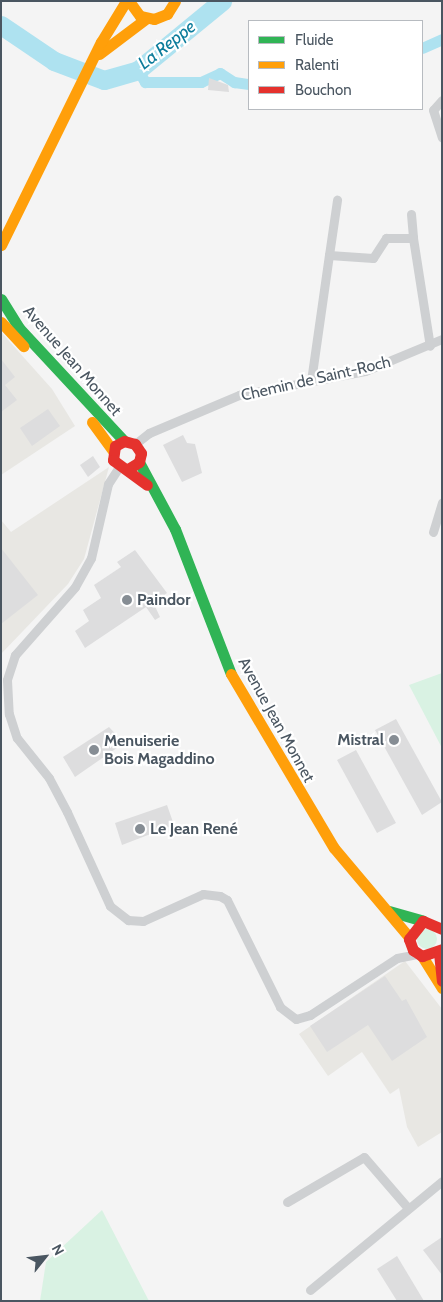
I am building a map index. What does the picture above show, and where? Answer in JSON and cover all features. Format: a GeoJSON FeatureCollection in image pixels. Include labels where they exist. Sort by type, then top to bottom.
{"type":"FeatureCollection","features":[{"type":"Feature","properties":{"kind":"main road"},"geometry":{"type":"LineString","coordinates":[[1,245],[4,230],[95,58],[128,1],[134,11],[147,18]]}},
{"type":"Feature","properties":{"kind":"main road"},"geometry":{"type":"LineString","coordinates":[[95,58],[147,18],[167,14],[176,2]]}},
{"type":"Feature","properties":{"kind":"main road","name":"Avenue Jean Monnet"},"geometry":{"type":"LineString","coordinates":[[1,299],[19,328],[124,441],[113,451]]}},
{"type":"Feature","properties":{"kind":"main road","name":"Avenue Jean Monnet"},"geometry":{"type":"LineString","coordinates":[[1,322],[113,451],[124,468],[156,496]]}},
{"type":"Feature","properties":{"kind":"main road"},"geometry":{"type":"LineString","coordinates":[[124,441],[135,444]]}},
{"type":"Feature","properties":{"kind":"main road","name":"Avenue Jean Monnet"},"geometry":{"type":"LineString","coordinates":[[135,444],[139,462],[175,529],[230,673],[252,716],[334,848],[389,911],[420,955]]}},
{"type":"Feature","properties":{"kind":"main road"},"geometry":{"type":"LineString","coordinates":[[124,468],[139,462]]}},
{"type":"Feature","properties":{"kind":"main road"},"geometry":{"type":"LineString","coordinates":[[389,911],[442,929]]}},
{"type":"Feature","properties":{"kind":"main road"},"geometry":{"type":"LineString","coordinates":[[409,938],[423,921]]}},
{"type":"Feature","properties":{"kind":"main road"},"geometry":{"type":"LineString","coordinates":[[442,981],[440,951],[420,955],[442,988]]}},
{"type":"Feature","properties":{"kind":"street"},"geometry":{"type":"LineString","coordinates":[[442,100],[433,110],[442,138]]}},
{"type":"Feature","properties":{"kind":"street"},"geometry":{"type":"LineString","coordinates":[[311,381],[336,200]]}},
{"type":"Feature","properties":{"kind":"street"},"geometry":{"type":"LineString","coordinates":[[411,214],[412,238],[430,346]]}},
{"type":"Feature","properties":{"kind":"street"},"geometry":{"type":"LineString","coordinates":[[329,255],[373,258],[386,238],[412,238]]}},
{"type":"Feature","properties":{"kind":"street","name":"Chemin de Saint-Roch"},"geometry":{"type":"LineString","coordinates":[[135,444],[149,433],[239,395],[365,371],[442,340]]}},
{"type":"Feature","properties":{"kind":"street"},"geometry":{"type":"LineString","coordinates":[[124,468],[108,484],[91,558],[75,587],[15,655],[7,680],[8,714],[17,738],[49,778],[112,910],[128,920],[143,920],[203,894],[216,894],[227,900],[280,1007],[296,1019],[310,1016],[397,958],[409,938]]}},
{"type":"Feature","properties":{"kind":"street"},"geometry":{"type":"LineString","coordinates":[[433,532],[442,502]]}},
{"type":"Feature","properties":{"kind":"street"},"geometry":{"type":"LineString","coordinates":[[397,958],[420,955]]}},
{"type":"Feature","properties":{"kind":"street"},"geometry":{"type":"LineString","coordinates":[[287,1202],[364,1157],[408,1208]]}},
{"type":"Feature","properties":{"kind":"street"},"geometry":{"type":"LineString","coordinates":[[310,1290],[442,1181]]}},
{"type":"Feature","properties":{"kind":"shaded area"},"geometry":{"type":"Polygon","coordinates":[[[1,332],[52,389],[75,426],[1,475],[1,332]]]}},
{"type":"Feature","properties":{"kind":"shaded area"},"geometry":{"type":"Polygon","coordinates":[[[109,467],[84,559],[68,584],[1,654],[1,520],[11,532],[109,467]]]}},
{"type":"Feature","properties":{"kind":"shaded area"},"geometry":{"type":"Polygon","coordinates":[[[405,961],[442,1009],[442,1132],[418,1147],[407,1127],[399,1088],[390,1094],[362,1052],[328,1076],[299,1034],[405,961]]]}},
{"type":"Feature","properties":{"kind":"green space"},"geometry":{"type":"Polygon","coordinates":[[[442,673],[442,748],[409,685],[442,673]]]}},
{"type":"Feature","properties":{"kind":"green space"},"geometry":{"type":"Polygon","coordinates":[[[427,929],[434,932],[437,939],[434,946],[427,949],[420,946],[417,939],[420,932],[427,929]]]}},
{"type":"Feature","properties":{"kind":"green space"},"geometry":{"type":"Polygon","coordinates":[[[102,1210],[149,1301],[40,1301],[46,1262],[102,1210]]]}},
{"type":"Feature","properties":{"kind":"building"},"geometry":{"type":"Polygon","coordinates":[[[209,78],[228,85],[229,92],[208,90],[209,78]]]}},
{"type":"Feature","properties":{"kind":"building"},"geometry":{"type":"Polygon","coordinates":[[[1,359],[15,377],[5,385],[17,400],[1,412],[1,359]]]}},
{"type":"Feature","properties":{"kind":"building"},"geometry":{"type":"Polygon","coordinates":[[[48,409],[60,426],[32,446],[20,428],[48,409]]]}},
{"type":"Feature","properties":{"kind":"building"},"geometry":{"type":"Polygon","coordinates":[[[183,435],[187,443],[195,444],[202,473],[182,482],[163,445],[183,435]]]}},
{"type":"Feature","properties":{"kind":"building"},"geometry":{"type":"Polygon","coordinates":[[[93,456],[100,467],[88,477],[80,465],[93,456]]]}},
{"type":"Feature","properties":{"kind":"building"},"geometry":{"type":"Polygon","coordinates":[[[1,548],[38,595],[1,624],[1,548]]]}},
{"type":"Feature","properties":{"kind":"building","name":"Paindor"},"geometry":{"type":"Polygon","coordinates":[[[135,550],[167,593],[153,602],[160,617],[155,620],[146,607],[85,648],[75,631],[89,621],[83,610],[101,598],[94,585],[121,567],[117,562],[135,550]]]}},
{"type":"Feature","properties":{"kind":"building"},"geometry":{"type":"Polygon","coordinates":[[[396,719],[442,802],[422,815],[375,730],[396,719]]]}},
{"type":"Feature","properties":{"kind":"building","name":"Menuiserie Bois Magaddino"},"geometry":{"type":"Polygon","coordinates":[[[109,727],[124,743],[75,777],[63,757],[109,727]]]}},
{"type":"Feature","properties":{"kind":"building"},"geometry":{"type":"Polygon","coordinates":[[[356,750],[396,823],[377,833],[337,760],[356,750]]]}},
{"type":"Feature","properties":{"kind":"building","name":"Le Jean René"},"geometry":{"type":"Polygon","coordinates":[[[167,805],[174,825],[122,845],[115,823],[167,805]]]}},
{"type":"Feature","properties":{"kind":"building"},"geometry":{"type":"Polygon","coordinates":[[[385,976],[402,1001],[406,999],[427,1037],[392,1061],[368,1025],[327,1052],[310,1026],[385,976]]]}},
{"type":"Feature","properties":{"kind":"building"},"geometry":{"type":"Polygon","coordinates":[[[442,1237],[442,1275],[423,1250],[442,1237]]]}},
{"type":"Feature","properties":{"kind":"building"},"geometry":{"type":"Polygon","coordinates":[[[397,1256],[424,1301],[397,1301],[377,1269],[397,1256]]]}},
{"type":"Feature","properties":{"kind":"waterway","name":"La Reppe"},"geometry":{"type":"LineString","coordinates":[[1,25],[54,61],[104,80],[138,70],[222,1]]}},
{"type":"Feature","properties":{"kind":"waterway"},"geometry":{"type":"LineString","coordinates":[[423,48],[442,39]]}},
{"type":"Feature","properties":{"kind":"waterway"},"geometry":{"type":"LineString","coordinates":[[138,70],[145,82],[201,82],[220,73],[234,82],[248,84]]}},
{"type":"Feature","properties":{"kind":"traffic: fast"},"geometry":{"type":"LineString","coordinates":[[1,299],[19,328],[124,441]]}},
{"type":"Feature","properties":{"kind":"traffic: fast"},"geometry":{"type":"LineString","coordinates":[[139,462],[175,529],[231,674]]}},
{"type":"Feature","properties":{"kind":"traffic: fast"},"geometry":{"type":"LineString","coordinates":[[389,911],[423,921]]}},
{"type":"Feature","properties":{"kind":"traffic: slow"},"geometry":{"type":"LineString","coordinates":[[1,245],[101,42],[126,1]]}},
{"type":"Feature","properties":{"kind":"traffic: slow"},"geometry":{"type":"LineString","coordinates":[[129,1],[140,16],[154,19],[167,14],[175,1]]}},
{"type":"Feature","properties":{"kind":"traffic: slow"},"geometry":{"type":"LineString","coordinates":[[99,54],[147,18]]}},
{"type":"Feature","properties":{"kind":"traffic: slow"},"geometry":{"type":"LineString","coordinates":[[1,322],[23,346]]}},
{"type":"Feature","properties":{"kind":"traffic: slow"},"geometry":{"type":"LineString","coordinates":[[92,422],[113,451]]}},
{"type":"Feature","properties":{"kind":"traffic: slow"},"geometry":{"type":"LineString","coordinates":[[231,674],[334,848],[409,937]]}},
{"type":"Feature","properties":{"kind":"traffic: slow"},"geometry":{"type":"LineString","coordinates":[[422,956],[442,988]]}},
{"type":"Feature","properties":{"kind":"traffic: jam"},"geometry":{"type":"LineString","coordinates":[[128,469],[139,462],[141,453],[135,444],[124,441],[115,446],[113,460],[147,485]]}},
{"type":"Feature","properties":{"kind":"traffic: jam"},"geometry":{"type":"LineString","coordinates":[[442,929],[423,921],[409,939],[413,950],[422,956],[442,949]]}},
{"type":"Feature","properties":{"kind":"traffic: jam"},"geometry":{"type":"LineString","coordinates":[[439,953],[442,981]]}},
{"type":"Feature","properties":{"kind":"place","name":"Paindor"},"geometry":{"type":"Point","coordinates":[127,600]}},
{"type":"Feature","properties":{"kind":"place","name":"Mistral"},"geometry":{"type":"Point","coordinates":[394,740]}},
{"type":"Feature","properties":{"kind":"place","name":"Menuiserie Bois Magaddino"},"geometry":{"type":"Point","coordinates":[94,750]}},
{"type":"Feature","properties":{"kind":"place","name":"Le Jean René"},"geometry":{"type":"Point","coordinates":[140,829]}}]}
